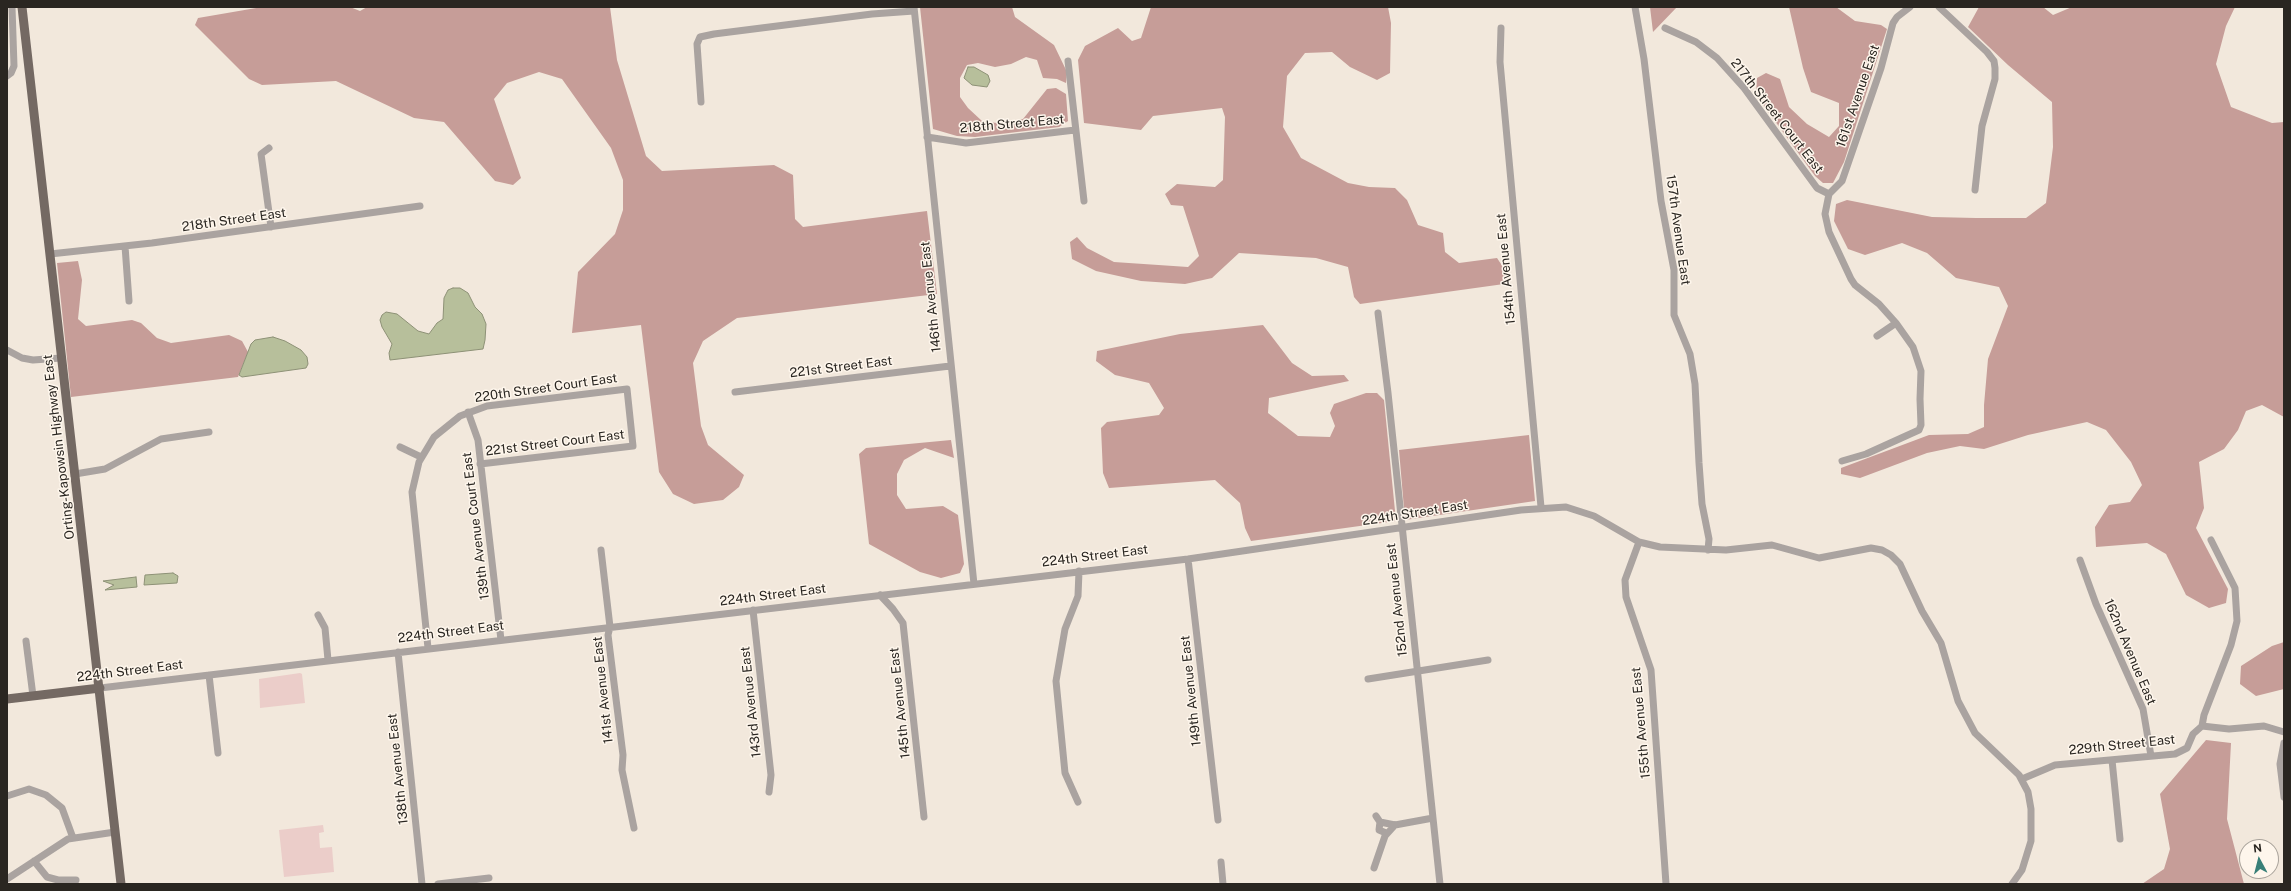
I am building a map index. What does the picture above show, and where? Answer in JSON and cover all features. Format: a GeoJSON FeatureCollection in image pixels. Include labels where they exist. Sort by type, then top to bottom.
{"type":"FeatureCollection","features":[{"type":"Feature","properties":{"kind":"main road","name":"Orting-Kapowsin Highway East"},"geometry":{"type":"LineString","coordinates":[[22,7],[121,884]]}},
{"type":"Feature","properties":{"kind":"main road","name":"224th Street East"},"geometry":{"type":"LineString","coordinates":[[7,698],[100,688]]}},
{"type":"Feature","properties":{"kind":"street"},"geometry":{"type":"LineString","coordinates":[[7,76],[11,73],[14,66],[12,7]]}},
{"type":"Feature","properties":{"kind":"street","name":"157th Avenue East"},"geometry":{"type":"LineString","coordinates":[[1635,7],[1644,59],[1661,200],[1674,270],[1674,315],[1690,354],[1695,384],[1702,504],[1709,539],[1708,550]]}},
{"type":"Feature","properties":{"kind":"street","name":"161st Avenue East"},"geometry":{"type":"LineString","coordinates":[[1828,194],[1842,181],[1880,72],[1893,23],[1897,17],[1910,7]]}},
{"type":"Feature","properties":{"kind":"street"},"geometry":{"type":"LineString","coordinates":[[1939,7],[1987,52],[1994,61],[1995,79],[1982,126],[1975,190]]}},
{"type":"Feature","properties":{"kind":"street"},"geometry":{"type":"LineString","coordinates":[[701,102],[697,44],[700,37],[914,9]]}},
{"type":"Feature","properties":{"kind":"street","name":"146th Avenue East"},"geometry":{"type":"LineString","coordinates":[[914,9],[950,366],[974,584]]}},
{"type":"Feature","properties":{"kind":"street","name":"154th Avenue East"},"geometry":{"type":"LineString","coordinates":[[1501,28],[1501,70],[1541,508]]}},
{"type":"Feature","properties":{"kind":"street","name":"217th Street Court East"},"geometry":{"type":"LineString","coordinates":[[1665,28],[1689,38],[1717,58],[1744,88],[1817,188],[1828,194]]}},
{"type":"Feature","properties":{"kind":"street"},"geometry":{"type":"LineString","coordinates":[[1068,61],[1084,201]]}},
{"type":"Feature","properties":{"kind":"street","name":"218th Street East"},"geometry":{"type":"LineString","coordinates":[[927,138],[966,142],[1075,130]]}},
{"type":"Feature","properties":{"kind":"street"},"geometry":{"type":"LineString","coordinates":[[269,148],[261,154],[271,227]]}},
{"type":"Feature","properties":{"kind":"street"},"geometry":{"type":"LineString","coordinates":[[1828,194],[1825,214],[1829,232],[1851,279],[1855,285],[1879,304],[1896,323],[1913,347],[1920,364],[1921,428],[1866,454],[1842,461]]}},
{"type":"Feature","properties":{"kind":"street","name":"218th Street East"},"geometry":{"type":"LineString","coordinates":[[50,254],[271,227],[420,206]]}},
{"type":"Feature","properties":{"kind":"street"},"geometry":{"type":"LineString","coordinates":[[124,246],[129,301]]}},
{"type":"Feature","properties":{"kind":"street","name":"152nd Avenue East"},"geometry":{"type":"LineString","coordinates":[[1378,313],[1388,393],[1401,528],[1440,884]]}},
{"type":"Feature","properties":{"kind":"street"},"geometry":{"type":"LineString","coordinates":[[1877,336],[1896,323]]}},
{"type":"Feature","properties":{"kind":"street"},"geometry":{"type":"LineString","coordinates":[[7,350],[22,358],[33,360],[61,358]]}},
{"type":"Feature","properties":{"kind":"street","name":"221st Street East"},"geometry":{"type":"LineString","coordinates":[[735,392],[950,366]]}},
{"type":"Feature","properties":{"kind":"street","name":"220th Street Court East"},"geometry":{"type":"LineString","coordinates":[[428,648],[412,502],[413,482],[421,457],[427,445],[441,429],[468,412],[487,406],[627,389],[633,446]]}},
{"type":"Feature","properties":{"kind":"street","name":"139th Avenue Court East"},"geometry":{"type":"LineString","coordinates":[[468,412],[475,429],[501,640]]}},
{"type":"Feature","properties":{"kind":"street"},"geometry":{"type":"LineString","coordinates":[[75,474],[105,469],[161,439],[209,432]]}},
{"type":"Feature","properties":{"kind":"street","name":"221st Street Court East"},"geometry":{"type":"LineString","coordinates":[[480,464],[633,446]]}},
{"type":"Feature","properties":{"kind":"street"},"geometry":{"type":"LineString","coordinates":[[400,447],[421,457]]}},
{"type":"Feature","properties":{"kind":"street","name":"224th Street East"},"geometry":{"type":"LineString","coordinates":[[100,688],[1188,559],[1559,506],[1580,510],[1639,542],[1660,547],[1735,550],[1772,545],[1786,547],[1808,556],[1820,558],[1871,548],[1882,550],[1891,555],[1900,564],[1922,611],[1939,639],[1958,701],[1975,733],[2010,764],[2022,779]]}},
{"type":"Feature","properties":{"kind":"street"},"geometry":{"type":"LineString","coordinates":[[2211,540],[2235,588],[2237,620],[2229,650],[2204,715],[2202,726],[2229,729],[2264,726],[2284,732]]}},
{"type":"Feature","properties":{"kind":"street","name":"155th Avenue East"},"geometry":{"type":"LineString","coordinates":[[1639,542],[1626,580],[1626,597],[1651,670],[1666,884]]}},
{"type":"Feature","properties":{"kind":"street","name":"141st Avenue East"},"geometry":{"type":"LineString","coordinates":[[601,550],[610,627],[608,635],[623,755],[622,770],[634,828]]}},
{"type":"Feature","properties":{"kind":"street","name":"149th Avenue East"},"geometry":{"type":"LineString","coordinates":[[1188,559],[1218,820]]}},
{"type":"Feature","properties":{"kind":"street","name":"162nd Avenue East"},"geometry":{"type":"LineString","coordinates":[[2080,560],[2096,604],[2143,709],[2151,756]]}},
{"type":"Feature","properties":{"kind":"street"},"geometry":{"type":"LineString","coordinates":[[1078,802],[1066,773],[1056,681],[1065,629],[1078,596],[1079,571]]}},
{"type":"Feature","properties":{"kind":"street","name":"145th Avenue East"},"geometry":{"type":"LineString","coordinates":[[880,595],[903,623],[924,817]]}},
{"type":"Feature","properties":{"kind":"street","name":"143rd Avenue East"},"geometry":{"type":"LineString","coordinates":[[753,610],[771,775],[769,792]]}},
{"type":"Feature","properties":{"kind":"street"},"geometry":{"type":"LineString","coordinates":[[318,615],[325,628],[328,660]]}},
{"type":"Feature","properties":{"kind":"street"},"geometry":{"type":"LineString","coordinates":[[26,641],[33,696]]}},
{"type":"Feature","properties":{"kind":"street","name":"138th Avenue East"},"geometry":{"type":"LineString","coordinates":[[398,652],[422,884]]}},
{"type":"Feature","properties":{"kind":"street"},"geometry":{"type":"LineString","coordinates":[[1368,679],[1488,660]]}},
{"type":"Feature","properties":{"kind":"street"},"geometry":{"type":"LineString","coordinates":[[209,675],[218,753]]}},
{"type":"Feature","properties":{"kind":"street","name":"229th Street East"},"geometry":{"type":"LineString","coordinates":[[2022,779],[2055,765],[2175,754],[2183,751],[2189,745],[2193,734],[2202,726]]}},
{"type":"Feature","properties":{"kind":"street"},"geometry":{"type":"LineString","coordinates":[[2284,743],[2280,764],[2284,797]]}},
{"type":"Feature","properties":{"kind":"street"},"geometry":{"type":"LineString","coordinates":[[2112,760],[2120,839]]}},
{"type":"Feature","properties":{"kind":"street"},"geometry":{"type":"LineString","coordinates":[[2012,884],[2022,870],[2031,841],[2030,803],[2022,779]]}},
{"type":"Feature","properties":{"kind":"street"},"geometry":{"type":"LineString","coordinates":[[7,796],[29,789],[46,795],[62,808],[68,820],[73,838]]}},
{"type":"Feature","properties":{"kind":"street"},"geometry":{"type":"LineString","coordinates":[[1374,868],[1386,832],[1395,825],[1433,818]]}},
{"type":"Feature","properties":{"kind":"street"},"geometry":{"type":"LineString","coordinates":[[1386,832],[1379,830],[1378,819],[1395,825]]}},
{"type":"Feature","properties":{"kind":"street"},"geometry":{"type":"LineString","coordinates":[[7,879],[62,842],[73,838],[116,832]]}},
{"type":"Feature","properties":{"kind":"street"},"geometry":{"type":"LineString","coordinates":[[34,861],[47,878],[58,880],[76,880]]}},
{"type":"Feature","properties":{"kind":"street"},"geometry":{"type":"LineString","coordinates":[[1221,862],[1223,884]]}},
{"type":"Feature","properties":{"kind":"street"},"geometry":{"type":"LineString","coordinates":[[438,884],[489,878]]}},
{"type":"Feature","properties":{"kind":"shaded area"},"geometry":{"type":"Polygon","coordinates":[[[262,7],[350,7],[360,11],[367,7],[610,7],[617,60],[646,156],[662,171],[774,165],[793,175],[795,219],[803,227],[927,211],[937,294],[737,318],[703,341],[693,363],[701,426],[708,445],[744,475],[739,487],[723,500],[694,504],[673,494],[659,472],[641,325],[572,333],[578,272],[615,234],[623,210],[623,180],[611,148],[562,79],[539,72],[507,83],[494,99],[521,178],[513,185],[495,181],[444,122],[414,118],[336,81],[262,85],[249,79],[195,25],[198,18],[262,7]]]}},
{"type":"Feature","properties":{"kind":"shaded area"},"geometry":{"type":"Polygon","coordinates":[[[920,7],[1012,7],[1015,17],[1054,45],[1067,72],[1066,83],[1057,79],[1043,78],[1037,60],[1026,57],[1011,64],[995,67],[978,63],[967,65],[960,78],[960,97],[968,108],[982,121],[1004,124],[1023,119],[1047,89],[1056,88],[1066,94],[1068,121],[1059,127],[975,137],[957,136],[933,129],[920,7]]]}},
{"type":"Feature","properties":{"kind":"shaded area"},"geometry":{"type":"Polygon","coordinates":[[[1151,7],[1388,7],[1391,23],[1390,73],[1377,80],[1350,67],[1332,52],[1305,53],[1287,76],[1283,127],[1301,158],[1348,183],[1369,187],[1395,188],[1407,200],[1418,225],[1443,233],[1445,252],[1459,263],[1497,258],[1507,273],[1504,284],[1360,304],[1354,297],[1348,267],[1316,258],[1239,253],[1212,278],[1185,284],[1141,281],[1096,271],[1072,259],[1070,242],[1077,237],[1087,248],[1114,262],[1188,267],[1199,256],[1183,206],[1171,205],[1165,194],[1177,184],[1215,187],[1223,180],[1225,117],[1222,108],[1153,116],[1141,130],[1084,123],[1078,60],[1085,46],[1118,28],[1132,41],[1141,38],[1151,7]]]}},
{"type":"Feature","properties":{"kind":"shaded area"},"geometry":{"type":"Polygon","coordinates":[[[1650,7],[1677,7],[1653,32],[1650,7]]]}},
{"type":"Feature","properties":{"kind":"shaded area"},"geometry":{"type":"Polygon","coordinates":[[[1789,7],[1836,7],[1855,21],[1881,25],[1887,29],[1844,162],[1833,183],[1823,183],[1815,176],[1756,95],[1757,78],[1766,73],[1780,79],[1789,107],[1807,124],[1829,137],[1839,126],[1839,103],[1811,92],[1803,68],[1789,7]]]}},
{"type":"Feature","properties":{"kind":"shaded area"},"geometry":{"type":"Polygon","coordinates":[[[1979,7],[2043,7],[2053,15],[2072,7],[2235,7],[2226,26],[2216,64],[2231,107],[2272,123],[2284,122],[2284,417],[2262,405],[2246,411],[2238,430],[2224,449],[2199,462],[2204,508],[2196,528],[2228,589],[2226,603],[2209,608],[2186,595],[2166,554],[2147,543],[2096,547],[2095,527],[2109,505],[2130,502],[2142,485],[2131,462],[2106,430],[2087,422],[2028,435],[1984,449],[1960,446],[1927,453],[1860,478],[1841,474],[1841,468],[1929,435],[1968,434],[1984,427],[1984,405],[1988,359],[2008,306],[1999,287],[1956,278],[1927,253],[1902,243],[1865,255],[1848,249],[1834,221],[1836,204],[1847,200],[1932,217],[1976,218],[2026,218],[2046,203],[2053,147],[2052,102],[2008,65],[1968,27],[1979,7]]]}},
{"type":"Feature","properties":{"kind":"shaded area"},"geometry":{"type":"Polygon","coordinates":[[[968,67],[974,67],[988,75],[990,81],[987,87],[972,85],[964,78],[968,67]]]}},
{"type":"Feature","properties":{"kind":"shaded area"},"geometry":{"type":"Polygon","coordinates":[[[78,261],[82,280],[78,319],[86,326],[132,320],[141,323],[157,338],[171,343],[229,335],[242,341],[248,352],[238,377],[71,397],[57,263],[78,261]]]}},
{"type":"Feature","properties":{"kind":"shaded area"},"geometry":{"type":"Polygon","coordinates":[[[460,288],[468,293],[475,307],[482,314],[486,324],[483,349],[390,360],[389,353],[392,344],[382,327],[380,320],[382,315],[386,312],[397,314],[418,331],[429,334],[437,323],[443,319],[444,298],[448,290],[460,288]]]}},
{"type":"Feature","properties":{"kind":"shaded area"},"geometry":{"type":"Polygon","coordinates":[[[1263,325],[1292,363],[1312,376],[1344,375],[1349,381],[1269,398],[1268,413],[1298,436],[1330,437],[1335,426],[1330,413],[1334,404],[1366,393],[1377,393],[1384,400],[1396,521],[1251,541],[1245,528],[1240,503],[1215,480],[1109,488],[1103,473],[1101,428],[1107,422],[1159,415],[1164,408],[1149,383],[1115,375],[1096,361],[1097,351],[1180,334],[1263,325]]]}},
{"type":"Feature","properties":{"kind":"shaded area"},"geometry":{"type":"Polygon","coordinates":[[[273,337],[285,341],[301,350],[307,357],[308,364],[306,368],[242,377],[239,375],[251,344],[255,340],[273,337]]]}},
{"type":"Feature","properties":{"kind":"shaded area"},"geometry":{"type":"Polygon","coordinates":[[[1529,435],[1535,501],[1405,520],[1399,450],[1529,435]]]}},
{"type":"Feature","properties":{"kind":"shaded area"},"geometry":{"type":"Polygon","coordinates":[[[951,440],[954,458],[925,448],[904,460],[897,474],[897,495],[906,509],[943,506],[958,515],[964,564],[960,573],[941,578],[920,572],[869,544],[859,454],[866,448],[951,440]]]}},
{"type":"Feature","properties":{"kind":"shaded area"},"geometry":{"type":"Polygon","coordinates":[[[173,573],[178,576],[177,583],[144,585],[145,575],[173,573]]]}},
{"type":"Feature","properties":{"kind":"shaded area"},"geometry":{"type":"Polygon","coordinates":[[[136,577],[137,587],[105,590],[114,585],[103,581],[136,577]]]}},
{"type":"Feature","properties":{"kind":"shaded area"},"geometry":{"type":"Polygon","coordinates":[[[2284,642],[2284,689],[2256,696],[2240,684],[2241,666],[2272,646],[2284,642]]]}},
{"type":"Feature","properties":{"kind":"shaded area"},"geometry":{"type":"Polygon","coordinates":[[[300,673],[302,674],[305,703],[260,708],[259,679],[300,673]]]}},
{"type":"Feature","properties":{"kind":"shaded area"},"geometry":{"type":"Polygon","coordinates":[[[2206,740],[2231,743],[2227,819],[2239,865],[2239,879],[2243,879],[2244,884],[2142,884],[2164,869],[2170,849],[2160,794],[2206,740]]]}},
{"type":"Feature","properties":{"kind":"shaded area"},"geometry":{"type":"Polygon","coordinates":[[[323,825],[324,832],[319,833],[320,848],[332,847],[334,872],[284,877],[279,830],[323,825]]]}}]}
